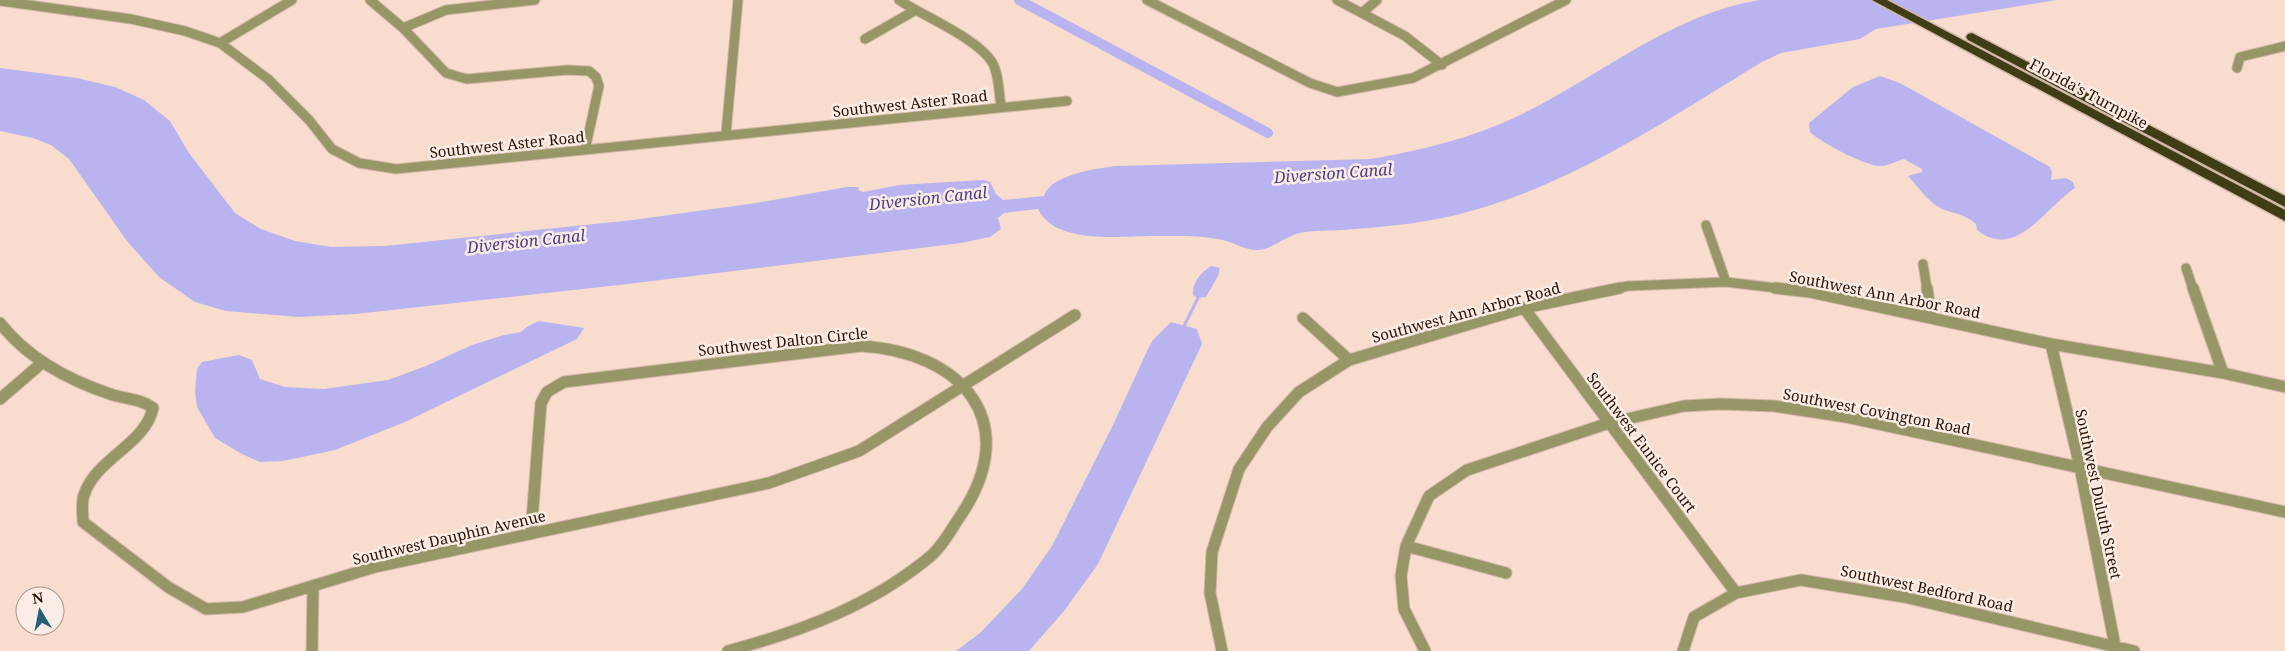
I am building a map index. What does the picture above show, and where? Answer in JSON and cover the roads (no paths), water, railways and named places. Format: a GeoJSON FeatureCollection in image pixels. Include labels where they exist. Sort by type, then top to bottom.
{"type":"FeatureCollection","features":[{"type":"Feature","properties":{"kind":"highway","name":"Florida's Turnpike"},"geometry":{"type":"LineString","coordinates":[[1878,0],[2285,216]]}},
{"type":"Feature","properties":{"kind":"highway","name":"Florida's Turnpike"},"geometry":{"type":"LineString","coordinates":[[1899,0],[2285,202]]}},
{"type":"Feature","properties":{"kind":"street"},"geometry":{"type":"LineString","coordinates":[[220,43],[292,0]]}},
{"type":"Feature","properties":{"kind":"street"},"geometry":{"type":"LineString","coordinates":[[370,0],[403,28],[446,73],[467,79],[567,70],[589,71],[596,77],[598,86],[585,150]]}},
{"type":"Feature","properties":{"kind":"street"},"geometry":{"type":"LineString","coordinates":[[403,28],[446,10],[536,0]]}},
{"type":"Feature","properties":{"kind":"street"},"geometry":{"type":"LineString","coordinates":[[726,134],[738,0]]}},
{"type":"Feature","properties":{"kind":"street"},"geometry":{"type":"LineString","coordinates":[[899,0],[914,11],[975,44],[988,54],[993,64],[1001,107]]}},
{"type":"Feature","properties":{"kind":"street"},"geometry":{"type":"LineString","coordinates":[[1147,0],[1310,83],[1337,92],[1413,78],[1442,65],[1566,0]]}},
{"type":"Feature","properties":{"kind":"street"},"geometry":{"type":"LineString","coordinates":[[1337,0],[1363,12],[1405,36],[1442,65]]}},
{"type":"Feature","properties":{"kind":"street"},"geometry":{"type":"LineString","coordinates":[[1363,12],[1377,0]]}},
{"type":"Feature","properties":{"kind":"street","name":"Southwest Aster Road"},"geometry":{"type":"LineString","coordinates":[[0,2],[131,19],[185,31],[220,43],[268,79],[309,120],[332,149],[359,163],[396,169],[726,134],[1067,101]]}},
{"type":"Feature","properties":{"kind":"street"},"geometry":{"type":"LineString","coordinates":[[865,39],[914,11]]}},
{"type":"Feature","properties":{"kind":"street"},"geometry":{"type":"LineString","coordinates":[[2238,68],[2240,57],[2285,46]]}},
{"type":"Feature","properties":{"kind":"street"},"geometry":{"type":"LineString","coordinates":[[1706,225],[1726,282]]}},
{"type":"Feature","properties":{"kind":"street"},"geometry":{"type":"LineString","coordinates":[[1923,264],[1930,318]]}},
{"type":"Feature","properties":{"kind":"street"},"geometry":{"type":"LineString","coordinates":[[2186,268],[2223,373]]}},
{"type":"Feature","properties":{"kind":"street","name":"Southwest Ann Arbor Road"},"geometry":{"type":"LineString","coordinates":[[1222,651],[1210,593],[1212,552],[1239,469],[1267,427],[1299,392],[1349,360],[1524,308],[1628,286],[1726,282],[1810,292],[2051,344],[2223,373],[2285,387]]}},
{"type":"Feature","properties":{"kind":"street","name":"Southwest Eunice Court"},"geometry":{"type":"LineString","coordinates":[[1524,308],[1736,593]]}},
{"type":"Feature","properties":{"kind":"street","name":"Southwest Dauphin Avenue"},"geometry":{"type":"LineString","coordinates":[[44,362],[73,380],[95,389],[149,404],[153,412],[148,424],[100,467],[84,494],[83,522],[168,587],[206,610],[243,607],[374,567],[769,483],[859,451],[962,384],[1074,315]]}},
{"type":"Feature","properties":{"kind":"street"},"geometry":{"type":"LineString","coordinates":[[1303,318],[1349,360]]}},
{"type":"Feature","properties":{"kind":"street"},"geometry":{"type":"LineString","coordinates":[[0,323],[16,341],[44,362],[0,399]]}},
{"type":"Feature","properties":{"kind":"street","name":"Southwest Duluth Street"},"geometry":{"type":"LineString","coordinates":[[2051,344],[2080,468],[2116,649]]}},
{"type":"Feature","properties":{"kind":"street","name":"Southwest Dalton Circle"},"geometry":{"type":"LineString","coordinates":[[531,533],[543,398],[552,388],[564,382],[861,346],[890,347],[914,354],[945,370],[962,384],[980,412],[986,435],[987,456],[975,497],[934,552],[882,592],[774,639],[728,651]]}},
{"type":"Feature","properties":{"kind":"street","name":"Southwest Covington Road"},"geometry":{"type":"LineString","coordinates":[[1425,651],[1404,609],[1401,576],[1406,546],[1429,496],[1467,470],[1609,424],[1684,406],[1721,404],[1774,406],[1846,417],[2285,512]]}},
{"type":"Feature","properties":{"kind":"street"},"geometry":{"type":"LineString","coordinates":[[1406,546],[1506,573]]}},
{"type":"Feature","properties":{"kind":"street","name":"Southwest Bedford Road"},"geometry":{"type":"LineString","coordinates":[[1683,651],[1694,617],[1736,593],[1801,580],[1904,597],[2116,649],[2134,651]]}},
{"type":"Feature","properties":{"kind":"street"},"geometry":{"type":"LineString","coordinates":[[312,651],[313,587]]}},
{"type":"Feature","properties":{"kind":"water","name":"Diversion Canal"},"geometry":{"type":"Polygon","coordinates":[[[1760,0],[2057,0],[1876,29],[1860,39],[1781,53],[1762,62],[1652,129],[1576,170],[1537,188],[1497,203],[1428,221],[1371,228],[1305,232],[1268,248],[1257,250],[1206,237],[1107,237],[1073,233],[1058,228],[1046,220],[1038,209],[1004,213],[998,218],[1001,229],[990,237],[961,243],[628,284],[355,314],[298,317],[226,311],[195,302],[159,277],[127,241],[69,159],[51,145],[33,138],[0,131],[0,68],[77,78],[115,87],[144,100],[170,121],[189,153],[235,213],[261,229],[295,241],[331,247],[385,246],[633,220],[756,203],[847,187],[859,187],[858,190],[863,192],[899,185],[983,180],[990,182],[996,194],[1003,200],[1044,196],[1055,182],[1086,171],[1116,166],[1371,159],[1409,152],[1466,137],[1502,123],[1549,100],[1636,48],[1666,33],[1727,7],[1760,0]]]}},
{"type":"Feature","properties":{"kind":"water"},"geometry":{"type":"Polygon","coordinates":[[[1880,76],[1900,83],[2050,167],[2052,172],[2051,180],[2066,178],[2073,182],[2075,188],[2030,228],[2018,235],[2005,239],[1991,238],[1977,230],[1976,224],[1972,220],[1940,208],[1927,197],[1908,176],[1922,172],[1922,169],[1904,159],[1885,166],[1871,164],[1832,147],[1810,132],[1809,123],[1853,87],[1880,76]]]}},
{"type":"Feature","properties":{"kind":"water"},"geometry":{"type":"Polygon","coordinates":[[[1211,266],[1220,268],[1218,276],[1206,297],[1198,298],[1193,295],[1194,286],[1201,275],[1211,266]]]}},
{"type":"Feature","properties":{"kind":"water"},"geometry":{"type":"Polygon","coordinates":[[[539,321],[584,328],[577,339],[405,422],[335,450],[283,461],[260,462],[215,438],[197,407],[195,391],[197,369],[202,362],[239,355],[252,360],[260,379],[285,387],[324,389],[388,380],[426,366],[472,345],[521,332],[539,321]]]}},
{"type":"Feature","properties":{"kind":"water"},"geometry":{"type":"Polygon","coordinates":[[[1171,322],[1197,329],[1202,344],[1098,564],[1064,611],[1029,651],[956,651],[980,633],[1022,589],[1052,546],[1113,425],[1148,349],[1153,340],[1171,322]]]}},
{"type":"Feature","properties":{"kind":"waterway"},"geometry":{"type":"LineString","coordinates":[[1019,0],[1268,133]]}},
{"type":"Feature","properties":{"kind":"waterway"},"geometry":{"type":"LineString","coordinates":[[1184,326],[1198,298]]}}]}
